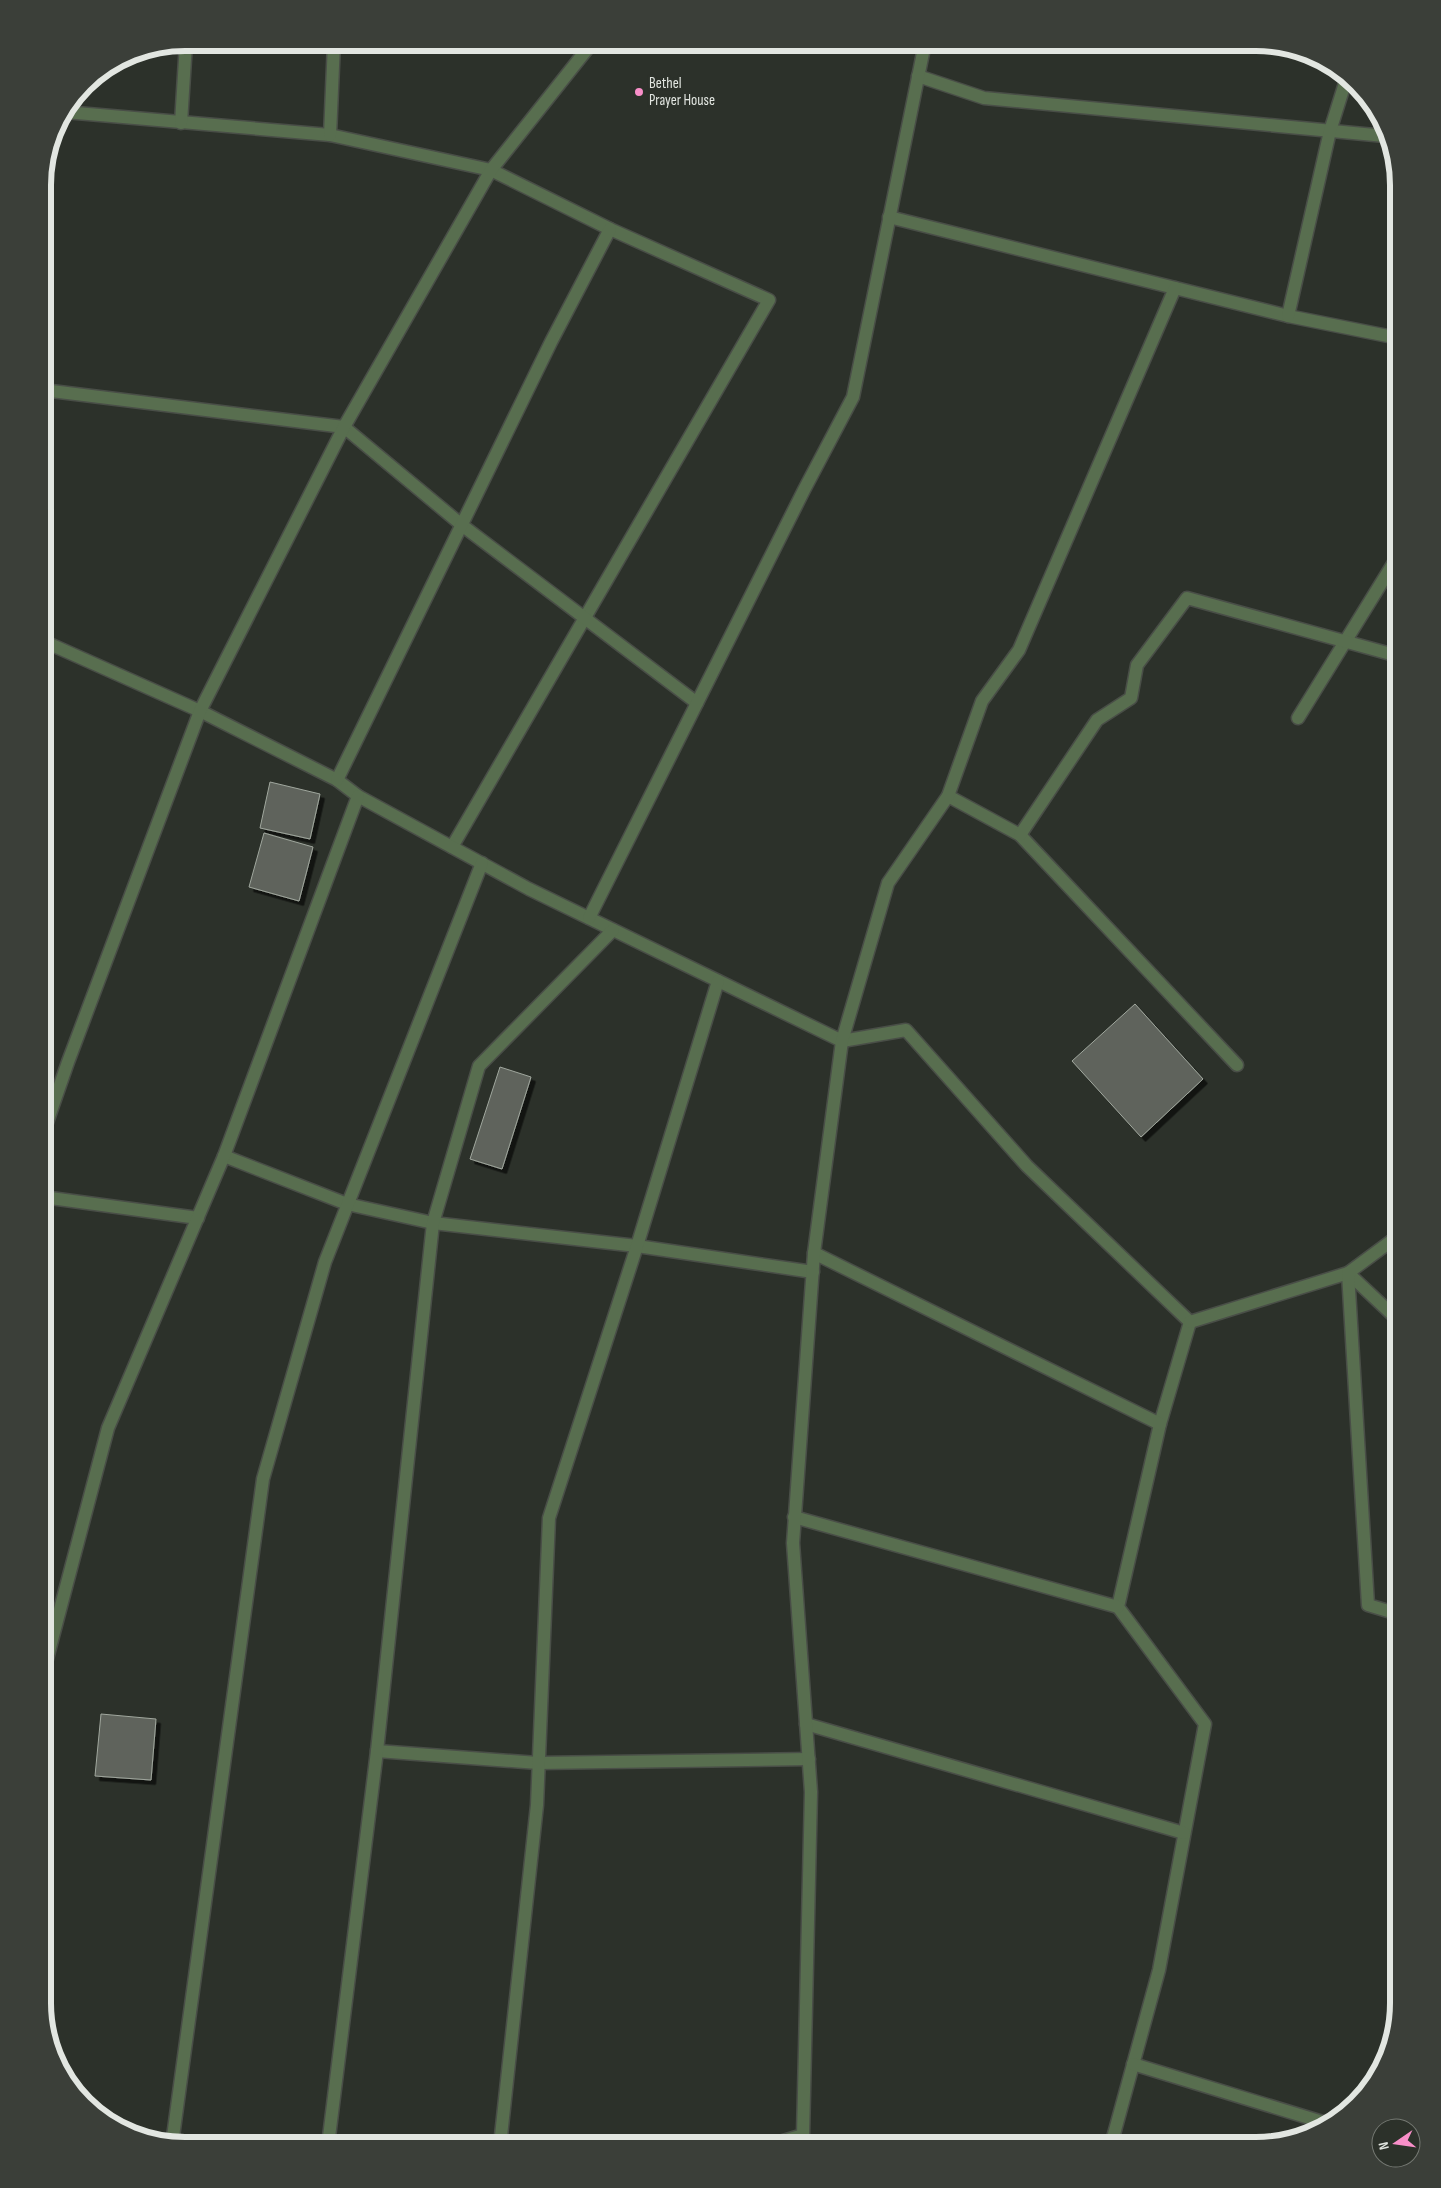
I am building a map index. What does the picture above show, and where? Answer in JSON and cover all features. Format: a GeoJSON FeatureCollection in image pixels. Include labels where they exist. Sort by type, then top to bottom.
{"type":"FeatureCollection","features":[{"type":"Feature","properties":{"kind":"street"},"geometry":{"type":"LineString","coordinates":[[182,122],[186,52]]}},
{"type":"Feature","properties":{"kind":"street"},"geometry":{"type":"LineString","coordinates":[[330,135],[334,52]]}},
{"type":"Feature","properties":{"kind":"street"},"geometry":{"type":"LineString","coordinates":[[51,1110],[200,711],[344,427],[491,170],[585,52]]}},
{"type":"Feature","properties":{"kind":"street"},"geometry":{"type":"LineString","coordinates":[[589,918],[853,397],[923,52]]}},
{"type":"Feature","properties":{"kind":"street"},"geometry":{"type":"LineString","coordinates":[[918,76],[984,98],[1380,136]]}},
{"type":"Feature","properties":{"kind":"street"},"geometry":{"type":"LineString","coordinates":[[1288,316],[1330,131],[1344,85]]}},
{"type":"Feature","properties":{"kind":"street"},"geometry":{"type":"LineString","coordinates":[[73,113],[330,135],[491,170],[610,229],[769,300],[452,847]]}},
{"type":"Feature","properties":{"kind":"street"},"geometry":{"type":"LineString","coordinates":[[889,217],[1288,316],[1390,336]]}},
{"type":"Feature","properties":{"kind":"street"},"geometry":{"type":"LineString","coordinates":[[337,780],[463,526],[551,342],[610,229]]}},
{"type":"Feature","properties":{"kind":"street"},"geometry":{"type":"LineString","coordinates":[[795,2137],[803,2134],[811,1792],[793,1543],[794,1517],[814,1252],[842,1041],[888,883],[948,796],[982,701],[1019,650],[1175,288]]}},
{"type":"Feature","properties":{"kind":"street"},"geometry":{"type":"LineString","coordinates":[[52,391],[344,427],[463,526],[697,703]]}},
{"type":"Feature","properties":{"kind":"street"},"geometry":{"type":"LineString","coordinates":[[1298,718],[1390,569]]}},
{"type":"Feature","properties":{"kind":"street"},"geometry":{"type":"LineString","coordinates":[[1020,835],[1097,720],[1131,698],[1137,665],[1187,598],[1390,654]]}},
{"type":"Feature","properties":{"kind":"street"},"geometry":{"type":"LineString","coordinates":[[52,645],[200,711],[337,780],[358,796],[482,863],[613,930],[842,1041],[906,1030],[1027,1166],[1190,1322]]}},
{"type":"Feature","properties":{"kind":"street"},"geometry":{"type":"LineString","coordinates":[[51,1640],[108,1428],[224,1156],[358,796]]}},
{"type":"Feature","properties":{"kind":"street"},"geometry":{"type":"LineString","coordinates":[[948,796],[1020,835],[1237,1065]]}},
{"type":"Feature","properties":{"kind":"street"},"geometry":{"type":"LineString","coordinates":[[173,2136],[263,1480],[325,1262],[482,863]]}},
{"type":"Feature","properties":{"kind":"street"},"geometry":{"type":"LineString","coordinates":[[329,2136],[376,1751],[434,1223],[478,1066],[613,930]]}},
{"type":"Feature","properties":{"kind":"street"},"geometry":{"type":"LineString","coordinates":[[501,2136],[537,1805],[549,1518],[637,1246],[718,981]]}},
{"type":"Feature","properties":{"kind":"street"},"geometry":{"type":"LineString","coordinates":[[224,1156],[347,1204],[434,1223],[637,1246],[813,1272]]}},
{"type":"Feature","properties":{"kind":"street"},"geometry":{"type":"LineString","coordinates":[[51,1198],[198,1218]]}},
{"type":"Feature","properties":{"kind":"street"},"geometry":{"type":"LineString","coordinates":[[1190,1322],[1348,1272],[1390,1242]]}},
{"type":"Feature","properties":{"kind":"street"},"geometry":{"type":"LineString","coordinates":[[814,1252],[1160,1424]]}},
{"type":"Feature","properties":{"kind":"street"},"geometry":{"type":"LineString","coordinates":[[1348,1272],[1390,1312]]}},
{"type":"Feature","properties":{"kind":"street"},"geometry":{"type":"LineString","coordinates":[[1348,1272],[1368,1605],[1390,1612]]}},
{"type":"Feature","properties":{"kind":"street"},"geometry":{"type":"LineString","coordinates":[[1118,1607],[1160,1424],[1190,1322]]}},
{"type":"Feature","properties":{"kind":"street"},"geometry":{"type":"LineString","coordinates":[[794,1517],[1118,1607],[1205,1724],[1159,1970],[1113,2137]]}},
{"type":"Feature","properties":{"kind":"street"},"geometry":{"type":"LineString","coordinates":[[806,1724],[1184,1833]]}},
{"type":"Feature","properties":{"kind":"street"},"geometry":{"type":"LineString","coordinates":[[376,1751],[538,1763],[809,1759]]}},
{"type":"Feature","properties":{"kind":"street"},"geometry":{"type":"LineString","coordinates":[[1133,2064],[1319,2121]]}},
{"type":"Feature","properties":{"kind":"building"},"geometry":{"type":"Polygon","coordinates":[[[270,782],[320,794],[310,839],[260,828],[270,782]]]}},
{"type":"Feature","properties":{"kind":"building"},"geometry":{"type":"Polygon","coordinates":[[[264,833],[313,847],[299,901],[249,887],[264,833]]]}},
{"type":"Feature","properties":{"kind":"building"},"geometry":{"type":"Polygon","coordinates":[[[1135,1004],[1203,1079],[1141,1137],[1072,1061],[1135,1004]]]}},
{"type":"Feature","properties":{"kind":"building"},"geometry":{"type":"Polygon","coordinates":[[[500,1067],[531,1077],[502,1169],[470,1159],[500,1067]]]}},
{"type":"Feature","properties":{"kind":"building"},"geometry":{"type":"Polygon","coordinates":[[[101,1714],[156,1719],[151,1780],[95,1776],[101,1714]]]}},
{"type":"Feature","properties":{"kind":"place","name":"Bethel Prayer House"},"geometry":{"type":"Point","coordinates":[639,92]}}]}
